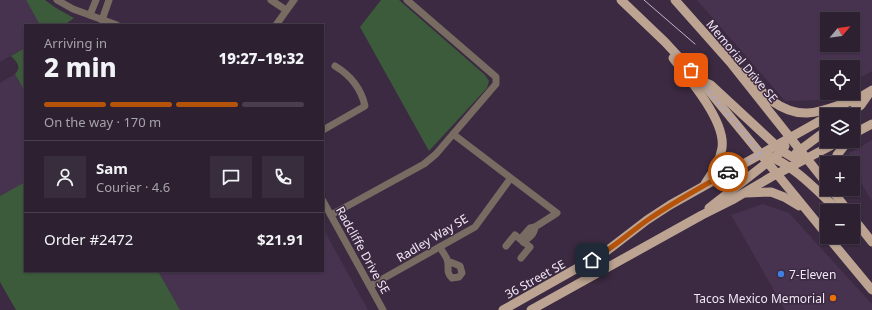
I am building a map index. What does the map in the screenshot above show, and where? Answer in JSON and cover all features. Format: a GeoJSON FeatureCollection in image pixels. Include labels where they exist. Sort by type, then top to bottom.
{"type":"FeatureCollection","features":[{"type":"Feature","properties":{"kind":"main road"},"geometry":{"type":"LineString","coordinates":[[621,0],[665,42],[700,80],[761,154],[770,160],[787,166],[836,204]]}},
{"type":"Feature","properties":{"kind":"main road","name":"Memorial Drive SE"},"geometry":{"type":"LineString","coordinates":[[675,0],[730,62],[820,175]]}},
{"type":"Feature","properties":{"kind":"main road"},"geometry":{"type":"LineString","coordinates":[[665,42],[669,54],[709,107],[716,120],[722,137],[722,148],[716,168],[704,185]]}},
{"type":"Feature","properties":{"kind":"main road"},"geometry":{"type":"LineString","coordinates":[[730,62],[746,74],[771,100],[795,112],[815,113],[854,100]]}},
{"type":"Feature","properties":{"kind":"main road"},"geometry":{"type":"LineString","coordinates":[[700,80],[711,85],[779,148],[792,157],[807,159]]}},
{"type":"Feature","properties":{"kind":"main road"},"geometry":{"type":"LineString","coordinates":[[860,97],[872,91]]}},
{"type":"Feature","properties":{"kind":"main road"},"geometry":{"type":"LineString","coordinates":[[857,108],[872,91]]}},
{"type":"Feature","properties":{"kind":"main road"},"geometry":{"type":"LineString","coordinates":[[842,108],[855,100]]}},
{"type":"Feature","properties":{"kind":"main road"},"geometry":{"type":"LineString","coordinates":[[702,214],[712,204],[770,160],[779,148],[790,139],[820,120]]}},
{"type":"Feature","properties":{"kind":"main road"},"geometry":{"type":"LineString","coordinates":[[860,131],[872,124]]}},
{"type":"Feature","properties":{"kind":"main road"},"geometry":{"type":"LineString","coordinates":[[531,310],[702,214],[777,175],[787,166],[792,157],[820,135]]}},
{"type":"Feature","properties":{"kind":"main road","name":"36 Street SE"},"geometry":{"type":"LineString","coordinates":[[503,310],[604,254],[647,220],[704,185],[761,154],[779,148]]}},
{"type":"Feature","properties":{"kind":"main road"},"geometry":{"type":"LineString","coordinates":[[787,166],[807,159],[827,148]]}},
{"type":"Feature","properties":{"kind":"main road"},"geometry":{"type":"LineString","coordinates":[[770,160],[777,175],[820,227]]}},
{"type":"Feature","properties":{"kind":"main road"},"geometry":{"type":"LineString","coordinates":[[744,193],[771,192],[784,197],[806,210]]}},
{"type":"Feature","properties":{"kind":"main road"},"geometry":{"type":"LineString","coordinates":[[860,227],[872,242]]}},
{"type":"Feature","properties":{"kind":"main road"},"geometry":{"type":"LineString","coordinates":[[860,229],[864,232]]}},
{"type":"Feature","properties":{"kind":"main road"},"geometry":{"type":"LineString","coordinates":[[835,244],[872,290]]}},
{"type":"Feature","properties":{"kind":"street"},"geometry":{"type":"LineString","coordinates":[[57,0],[68,7],[114,24]]}},
{"type":"Feature","properties":{"kind":"street"},"geometry":{"type":"LineString","coordinates":[[90,16],[96,0]]}},
{"type":"Feature","properties":{"kind":"street"},"geometry":{"type":"LineString","coordinates":[[102,20],[109,0]]}},
{"type":"Feature","properties":{"kind":"street"},"geometry":{"type":"LineString","coordinates":[[271,0],[286,10]]}},
{"type":"Feature","properties":{"kind":"street"},"geometry":{"type":"LineString","coordinates":[[277,24],[294,0]]}},
{"type":"Feature","properties":{"kind":"street"},"geometry":{"type":"LineString","coordinates":[[331,215],[424,164],[436,154],[496,84],[496,76],[407,0]]}},
{"type":"Feature","properties":{"kind":"street"},"geometry":{"type":"LineString","coordinates":[[324,129],[365,106],[363,98],[352,79],[335,66]]}},
{"type":"Feature","properties":{"kind":"street"},"geometry":{"type":"LineString","coordinates":[[453,134],[510,179],[557,213],[535,227],[534,232],[527,240],[524,241]]}},
{"type":"Feature","properties":{"kind":"street","name":"Radley Way SE"},"geometry":{"type":"LineString","coordinates":[[370,286],[475,226],[510,179]]}},
{"type":"Feature","properties":{"kind":"street","name":"Radcliffe Drive SE"},"geometry":{"type":"LineString","coordinates":[[324,203],[383,310]]}},
{"type":"Feature","properties":{"kind":"street"},"geometry":{"type":"LineString","coordinates":[[506,246],[515,235],[524,241],[530,247],[521,258]]}},
{"type":"Feature","properties":{"kind":"street"},"geometry":{"type":"LineString","coordinates":[[440,246],[448,261]]}},
{"type":"Feature","properties":{"kind":"shaded area"},"geometry":{"type":"Polygon","coordinates":[[[0,0],[26,0],[39,24],[24,24],[24,49],[0,62],[0,0]]]}},
{"type":"Feature","properties":{"kind":"shaded area"},"geometry":{"type":"Polygon","coordinates":[[[697,0],[872,0],[872,71],[860,78],[860,60],[820,60],[821,100],[785,101],[697,0]]]}},
{"type":"Feature","properties":{"kind":"shaded area"},"geometry":{"type":"Polygon","coordinates":[[[15,74],[24,90],[24,183],[0,196],[0,83],[15,74]]]}},
{"type":"Feature","properties":{"kind":"shaded area"},"geometry":{"type":"Polygon","coordinates":[[[872,140],[872,202],[860,181],[860,156],[849,156],[849,153],[872,140]]]}},
{"type":"Feature","properties":{"kind":"shaded area"},"geometry":{"type":"Polygon","coordinates":[[[763,204],[789,213],[872,304],[872,310],[785,310],[731,215],[763,204]]]}},
{"type":"Feature","properties":{"kind":"shaded area"},"geometry":{"type":"Polygon","coordinates":[[[324,230],[368,310],[180,310],[159,272],[324,272],[324,230]]]}},
{"type":"Feature","properties":{"kind":"green space"},"geometry":{"type":"Polygon","coordinates":[[[26,0],[45,0],[74,18],[65,24],[39,24],[26,0]]]}},
{"type":"Feature","properties":{"kind":"green space"},"geometry":{"type":"Polygon","coordinates":[[[381,0],[399,0],[485,75],[489,81],[487,88],[429,151],[360,27],[381,0]]]}},
{"type":"Feature","properties":{"kind":"green space"},"geometry":{"type":"Polygon","coordinates":[[[24,49],[24,90],[15,74],[18,69],[18,65],[11,56],[24,49]]]}},
{"type":"Feature","properties":{"kind":"green space"},"geometry":{"type":"Polygon","coordinates":[[[24,183],[24,272],[159,272],[180,310],[16,310],[0,282],[0,196],[24,183]]]}},
{"type":"Feature","properties":{"kind":"tram line"},"geometry":{"type":"LineString","coordinates":[[644,0],[695,44]]}},
{"type":"Feature","properties":{"kind":"way so far"},"geometry":{"type":"LineString","coordinates":[[691,70],[761,154],[728,172]]}},
{"type":"Feature","properties":{"kind":"place","name":"7-Eleven"},"geometry":{"type":"Point","coordinates":[781,274]}},
{"type":"Feature","properties":{"kind":"place","name":"Tacos Mexico Memorial"},"geometry":{"type":"Point","coordinates":[833,298]}},
{"type":"Feature","properties":{"kind":"route"},"geometry":{"type":"LineString","coordinates":[[592,260],[604,254],[647,220],[670,205],[728,172]]}}]}
